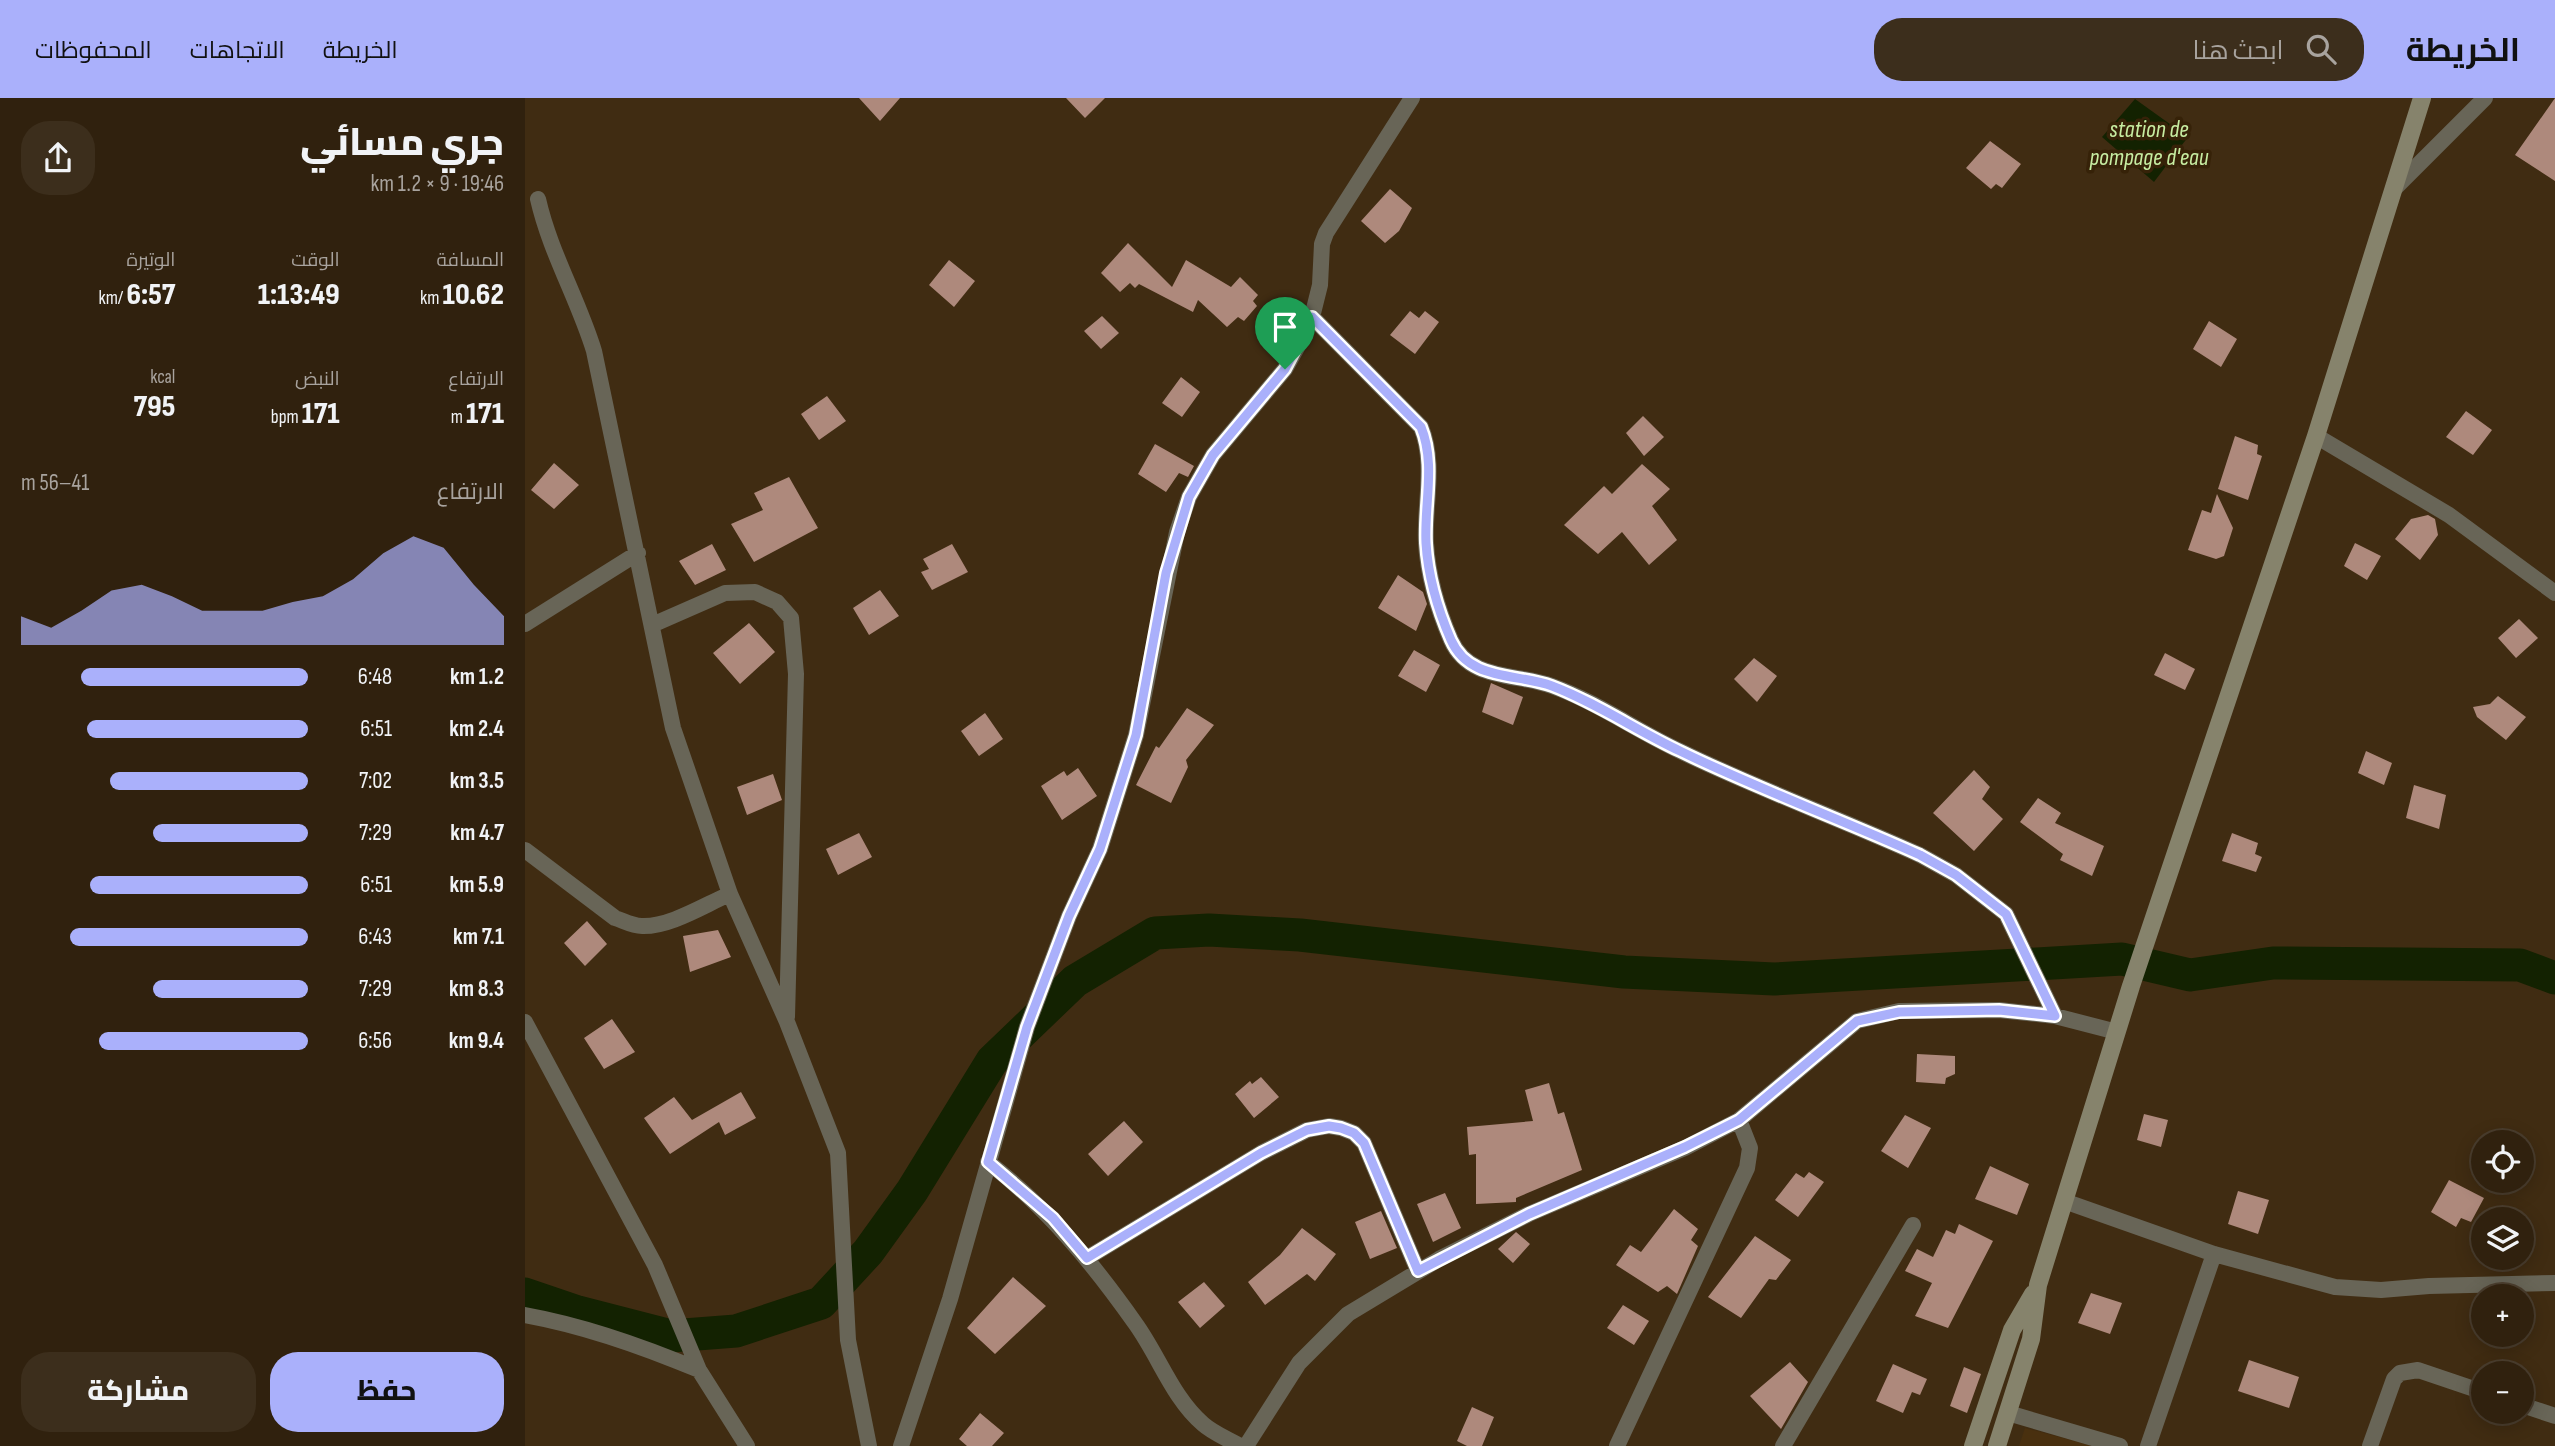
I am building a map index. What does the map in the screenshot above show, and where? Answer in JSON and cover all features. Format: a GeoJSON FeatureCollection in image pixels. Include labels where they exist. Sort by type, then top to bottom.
{"type":"FeatureCollection","features":[{"type":"Feature","properties":{"kind":"main road"},"geometry":{"type":"LineString","coordinates":[[1997,1446],[2031,1339],[2038,1284],[2131,986],[2316,436],[2422,98]]}},
{"type":"Feature","properties":{"kind":"main road"},"geometry":{"type":"LineString","coordinates":[[1973,1446],[2012,1330],[2038,1284]]}},
{"type":"Feature","properties":{"kind":"street"},"geometry":{"type":"LineString","coordinates":[[901,1446],[950,1299],[1027,1027],[1069,916],[1100,849],[1136,735],[1166,573],[1189,497],[1213,455],[1285,369],[1312,317],[1320,285],[1322,244],[1327,233],[1412,98]]}},
{"type":"Feature","properties":{"kind":"street"},"geometry":{"type":"LineString","coordinates":[[2393,190],[2485,98]]}},
{"type":"Feature","properties":{"kind":"street"},"geometry":{"type":"LineString","coordinates":[[538,199],[545,229],[585,321],[594,351],[673,728],[730,894],[787,1022],[838,1153],[848,1340],[869,1446]]}},
{"type":"Feature","properties":{"kind":"street"},"geometry":{"type":"LineString","coordinates":[[1312,317],[1421,427],[1427,443],[1429,467],[1426,541],[1429,571],[1452,642],[1463,660],[1480,671],[1541,682],[1568,692],[1682,752],[1873,834],[1956,875],[2006,914],[2055,1016]]}},
{"type":"Feature","properties":{"kind":"street"},"geometry":{"type":"LineString","coordinates":[[2316,436],[2449,515],[2555,593]]}},
{"type":"Feature","properties":{"kind":"street"},"geometry":{"type":"LineString","coordinates":[[525,624],[638,553]]}},
{"type":"Feature","properties":{"kind":"street"},"geometry":{"type":"LineString","coordinates":[[652,625],[726,593],[755,592],[777,602],[791,618],[796,674],[787,1022]]}},
{"type":"Feature","properties":{"kind":"street"},"geometry":{"type":"LineString","coordinates":[[525,850],[615,918],[631,924],[643,926],[661,922],[730,894]]}},
{"type":"Feature","properties":{"kind":"street"},"geometry":{"type":"LineString","coordinates":[[1246,1446],[1299,1363],[1348,1314],[1418,1271],[1529,1214],[1685,1147],[1739,1120],[1857,1021],[1899,1012],[1999,1010],[2055,1016],[2117,1031]]}},
{"type":"Feature","properties":{"kind":"street"},"geometry":{"type":"LineString","coordinates":[[525,1022],[655,1265],[699,1370],[747,1446]]}},
{"type":"Feature","properties":{"kind":"street"},"geometry":{"type":"LineString","coordinates":[[1617,1446],[1747,1168],[1750,1147],[1739,1120]]}},
{"type":"Feature","properties":{"kind":"street"},"geometry":{"type":"LineString","coordinates":[[1087,1258],[1261,1153],[1307,1130],[1329,1126],[1354,1133],[1364,1143],[1418,1271]]}},
{"type":"Feature","properties":{"kind":"street"},"geometry":{"type":"LineString","coordinates":[[988,1162],[1053,1218],[1087,1258],[1137,1325],[1184,1404],[1204,1425],[1240,1446]]}},
{"type":"Feature","properties":{"kind":"street"},"geometry":{"type":"LineString","coordinates":[[2064,1201],[2214,1254],[2335,1287],[2381,1290],[2441,1285],[2555,1283]]}},
{"type":"Feature","properties":{"kind":"street"},"geometry":{"type":"LineString","coordinates":[[1783,1446],[1913,1225]]}},
{"type":"Feature","properties":{"kind":"street"},"geometry":{"type":"LineString","coordinates":[[2148,1446],[2214,1254]]}},
{"type":"Feature","properties":{"kind":"street"},"geometry":{"type":"LineString","coordinates":[[525,1315],[577,1326],[649,1349],[699,1370]]}},
{"type":"Feature","properties":{"kind":"street"},"geometry":{"type":"LineString","coordinates":[[2370,1446],[2394,1379],[2399,1373],[2418,1370],[2471,1388]]}},
{"type":"Feature","properties":{"kind":"street"},"geometry":{"type":"LineString","coordinates":[[2534,1409],[2555,1416]]}},
{"type":"Feature","properties":{"kind":"street"},"geometry":{"type":"LineString","coordinates":[[2008,1413],[2120,1446]]}},
{"type":"Feature","properties":{"kind":"shaded area"},"geometry":{"type":"Polygon","coordinates":[[[2025,1428],[2093,1446],[2019,1446],[2025,1428]]]}},
{"type":"Feature","properties":{"kind":"water","name":"station de pompage d'eau"},"geometry":{"type":"Polygon","coordinates":[[[2135,99],[2188,137],[2154,182],[2102,137],[2135,99]]]}},
{"type":"Feature","properties":{"kind":"building"},"geometry":{"type":"Polygon","coordinates":[[[859,98],[900,98],[880,121],[859,98]]]}},
{"type":"Feature","properties":{"kind":"building"},"geometry":{"type":"Polygon","coordinates":[[[1066,98],[1105,98],[1085,118],[1066,98]]]}},
{"type":"Feature","properties":{"kind":"building"},"geometry":{"type":"Polygon","coordinates":[[[2555,98],[2555,181],[2515,155],[2555,98]]]}},
{"type":"Feature","properties":{"kind":"building"},"geometry":{"type":"Polygon","coordinates":[[[1990,141],[2021,164],[2002,188],[1996,184],[1991,189],[1966,168],[1990,141]]]}},
{"type":"Feature","properties":{"kind":"building"},"geometry":{"type":"Polygon","coordinates":[[[1390,189],[1412,208],[1399,231],[1385,243],[1361,221],[1390,189]]]}},
{"type":"Feature","properties":{"kind":"building"},"geometry":{"type":"Polygon","coordinates":[[[1128,243],[1172,287],[1186,260],[1231,287],[1240,277],[1258,295],[1253,301],[1257,306],[1244,321],[1238,317],[1227,327],[1198,300],[1193,312],[1139,284],[1135,288],[1130,283],[1120,292],[1101,273],[1128,243]]]}},
{"type":"Feature","properties":{"kind":"building"},"geometry":{"type":"Polygon","coordinates":[[[949,260],[975,281],[954,307],[929,285],[949,260]]]}},
{"type":"Feature","properties":{"kind":"building"},"geometry":{"type":"Polygon","coordinates":[[[1410,311],[1419,318],[1425,311],[1439,322],[1415,354],[1390,335],[1410,311]]]}},
{"type":"Feature","properties":{"kind":"building"},"geometry":{"type":"Polygon","coordinates":[[[1102,316],[1119,333],[1101,349],[1084,331],[1102,316]]]}},
{"type":"Feature","properties":{"kind":"building"},"geometry":{"type":"Polygon","coordinates":[[[2209,321],[2237,339],[2221,367],[2193,349],[2209,321]]]}},
{"type":"Feature","properties":{"kind":"building"},"geometry":{"type":"Polygon","coordinates":[[[1181,377],[1200,392],[1182,417],[1162,403],[1181,377]]]}},
{"type":"Feature","properties":{"kind":"building"},"geometry":{"type":"Polygon","coordinates":[[[827,396],[846,421],[819,440],[801,414],[827,396]]]}},
{"type":"Feature","properties":{"kind":"building"},"geometry":{"type":"Polygon","coordinates":[[[2466,411],[2492,430],[2473,455],[2446,437],[2466,411]]]}},
{"type":"Feature","properties":{"kind":"building"},"geometry":{"type":"Polygon","coordinates":[[[1643,416],[1664,437],[1644,456],[1626,433],[1643,416]]]}},
{"type":"Feature","properties":{"kind":"building"},"geometry":{"type":"Polygon","coordinates":[[[2235,436],[2258,445],[2257,454],[2262,456],[2248,500],[2218,489],[2235,436]]]}},
{"type":"Feature","properties":{"kind":"building"},"geometry":{"type":"Polygon","coordinates":[[[1155,444],[1194,466],[1188,477],[1179,473],[1166,492],[1138,474],[1155,444]]]}},
{"type":"Feature","properties":{"kind":"building"},"geometry":{"type":"Polygon","coordinates":[[[554,463],[579,485],[554,509],[531,490],[554,463]]]}},
{"type":"Feature","properties":{"kind":"building"},"geometry":{"type":"Polygon","coordinates":[[[1642,464],[1670,489],[1652,506],[1677,540],[1649,565],[1622,532],[1598,554],[1564,525],[1604,486],[1612,494],[1642,464]]]}},
{"type":"Feature","properties":{"kind":"building"},"geometry":{"type":"Polygon","coordinates":[[[789,477],[818,528],[754,562],[731,524],[763,510],[754,493],[789,477]]]}},
{"type":"Feature","properties":{"kind":"building"},"geometry":{"type":"Polygon","coordinates":[[[2217,494],[2233,528],[2224,556],[2216,559],[2188,550],[2202,510],[2211,513],[2217,494]]]}},
{"type":"Feature","properties":{"kind":"building"},"geometry":{"type":"Polygon","coordinates":[[[2428,515],[2435,519],[2438,535],[2420,560],[2395,539],[2411,519],[2428,515]]]}},
{"type":"Feature","properties":{"kind":"building"},"geometry":{"type":"Polygon","coordinates":[[[2355,543],[2381,556],[2367,580],[2344,566],[2355,543]]]}},
{"type":"Feature","properties":{"kind":"building"},"geometry":{"type":"Polygon","coordinates":[[[712,544],[726,570],[695,585],[679,561],[712,544]]]}},
{"type":"Feature","properties":{"kind":"building"},"geometry":{"type":"Polygon","coordinates":[[[952,544],[968,572],[932,590],[921,572],[929,569],[923,559],[952,544]]]}},
{"type":"Feature","properties":{"kind":"building"},"geometry":{"type":"Polygon","coordinates":[[[1398,575],[1423,592],[1427,604],[1416,631],[1378,608],[1398,575]]]}},
{"type":"Feature","properties":{"kind":"building"},"geometry":{"type":"Polygon","coordinates":[[[880,590],[899,616],[869,635],[853,608],[880,590]]]}},
{"type":"Feature","properties":{"kind":"building"},"geometry":{"type":"Polygon","coordinates":[[[2519,619],[2538,638],[2516,658],[2498,638],[2519,619]]]}},
{"type":"Feature","properties":{"kind":"building"},"geometry":{"type":"Polygon","coordinates":[[[749,623],[775,652],[740,684],[713,653],[749,623]]]}},
{"type":"Feature","properties":{"kind":"building"},"geometry":{"type":"Polygon","coordinates":[[[1414,650],[1440,665],[1426,692],[1398,676],[1414,650]]]}},
{"type":"Feature","properties":{"kind":"building"},"geometry":{"type":"Polygon","coordinates":[[[2165,653],[2195,669],[2185,690],[2154,675],[2165,653]]]}},
{"type":"Feature","properties":{"kind":"building"},"geometry":{"type":"Polygon","coordinates":[[[1754,658],[1777,676],[1757,702],[1734,679],[1754,658]]]}},
{"type":"Feature","properties":{"kind":"building"},"geometry":{"type":"Polygon","coordinates":[[[1491,683],[1523,697],[1513,725],[1482,712],[1491,683]]]}},
{"type":"Feature","properties":{"kind":"building"},"geometry":{"type":"Polygon","coordinates":[[[2498,696],[2526,717],[2506,740],[2477,717],[2473,707],[2490,704],[2498,696]]]}},
{"type":"Feature","properties":{"kind":"building"},"geometry":{"type":"Polygon","coordinates":[[[1187,708],[1214,725],[1186,760],[1188,767],[1171,803],[1136,785],[1156,746],[1159,748],[1187,708]]]}},
{"type":"Feature","properties":{"kind":"building"},"geometry":{"type":"Polygon","coordinates":[[[985,713],[1003,739],[979,756],[961,731],[985,713]]]}},
{"type":"Feature","properties":{"kind":"building"},"geometry":{"type":"Polygon","coordinates":[[[2366,751],[2392,763],[2384,785],[2358,773],[2366,751]]]}},
{"type":"Feature","properties":{"kind":"building"},"geometry":{"type":"Polygon","coordinates":[[[1078,768],[1097,796],[1062,820],[1041,786],[1064,771],[1067,776],[1078,768]]]}},
{"type":"Feature","properties":{"kind":"building"},"geometry":{"type":"Polygon","coordinates":[[[1974,770],[1990,787],[1982,799],[2003,819],[1974,851],[1933,813],[1974,770]]]}},
{"type":"Feature","properties":{"kind":"building"},"geometry":{"type":"Polygon","coordinates":[[[773,774],[782,800],[747,815],[737,787],[773,774]]]}},
{"type":"Feature","properties":{"kind":"building"},"geometry":{"type":"Polygon","coordinates":[[[2414,785],[2446,795],[2439,829],[2406,818],[2414,785]]]}},
{"type":"Feature","properties":{"kind":"building"},"geometry":{"type":"Polygon","coordinates":[[[2038,798],[2061,813],[2055,823],[2104,846],[2092,876],[2060,860],[2063,854],[2020,822],[2038,798]]]}},
{"type":"Feature","properties":{"kind":"building"},"geometry":{"type":"Polygon","coordinates":[[[859,833],[872,857],[838,875],[826,849],[859,833]]]}},
{"type":"Feature","properties":{"kind":"building"},"geometry":{"type":"Polygon","coordinates":[[[2232,833],[2258,843],[2255,854],[2262,857],[2256,872],[2222,861],[2232,833]]]}},
{"type":"Feature","properties":{"kind":"building"},"geometry":{"type":"Polygon","coordinates":[[[587,921],[607,944],[585,966],[564,943],[587,921]]]}},
{"type":"Feature","properties":{"kind":"building"},"geometry":{"type":"Polygon","coordinates":[[[718,930],[731,957],[690,972],[683,936],[718,930]]]}},
{"type":"Feature","properties":{"kind":"building"},"geometry":{"type":"Polygon","coordinates":[[[612,1019],[635,1052],[604,1069],[584,1038],[612,1019]]]}},
{"type":"Feature","properties":{"kind":"building"},"geometry":{"type":"Polygon","coordinates":[[[1917,1054],[1955,1056],[1955,1074],[1946,1078],[1945,1084],[1916,1082],[1917,1054]]]}},
{"type":"Feature","properties":{"kind":"building"},"geometry":{"type":"Polygon","coordinates":[[[1261,1077],[1279,1097],[1254,1118],[1235,1094],[1250,1081],[1252,1084],[1261,1077]]]}},
{"type":"Feature","properties":{"kind":"building"},"geometry":{"type":"Polygon","coordinates":[[[1549,1083],[1558,1114],[1564,1112],[1582,1170],[1516,1198],[1516,1202],[1476,1204],[1476,1154],[1469,1155],[1467,1127],[1533,1121],[1525,1090],[1549,1083]]]}},
{"type":"Feature","properties":{"kind":"building"},"geometry":{"type":"Polygon","coordinates":[[[741,1092],[756,1118],[725,1135],[719,1122],[670,1154],[644,1118],[674,1097],[692,1120],[741,1092]]]}},
{"type":"Feature","properties":{"kind":"building"},"geometry":{"type":"Polygon","coordinates":[[[2144,1114],[2168,1120],[2161,1147],[2137,1140],[2144,1114]]]}},
{"type":"Feature","properties":{"kind":"building"},"geometry":{"type":"Polygon","coordinates":[[[1905,1115],[1931,1128],[1908,1168],[1881,1151],[1905,1115]]]}},
{"type":"Feature","properties":{"kind":"building"},"geometry":{"type":"Polygon","coordinates":[[[1124,1121],[1143,1142],[1108,1176],[1088,1154],[1124,1121]]]}},
{"type":"Feature","properties":{"kind":"building"},"geometry":{"type":"Polygon","coordinates":[[[1990,1166],[2029,1184],[2017,1215],[1975,1199],[1990,1166]]]}},
{"type":"Feature","properties":{"kind":"building"},"geometry":{"type":"Polygon","coordinates":[[[1809,1172],[1824,1182],[1798,1217],[1775,1200],[1796,1173],[1804,1178],[1809,1172]]]}},
{"type":"Feature","properties":{"kind":"building"},"geometry":{"type":"Polygon","coordinates":[[[2449,1180],[2484,1198],[2479,1207],[2471,1207],[2471,1222],[2461,1218],[2456,1227],[2431,1212],[2449,1180]]]}},
{"type":"Feature","properties":{"kind":"building"},"geometry":{"type":"Polygon","coordinates":[[[2238,1191],[2269,1200],[2258,1234],[2228,1224],[2238,1191]]]}},
{"type":"Feature","properties":{"kind":"building"},"geometry":{"type":"Polygon","coordinates":[[[1445,1193],[1461,1228],[1433,1242],[1417,1204],[1445,1193]]]}},
{"type":"Feature","properties":{"kind":"building"},"geometry":{"type":"Polygon","coordinates":[[[1674,1209],[1698,1229],[1691,1240],[1698,1246],[1677,1294],[1667,1286],[1658,1292],[1616,1265],[1630,1245],[1641,1252],[1674,1209]]]}},
{"type":"Feature","properties":{"kind":"building"},"geometry":{"type":"Polygon","coordinates":[[[1381,1211],[1397,1248],[1370,1259],[1355,1222],[1381,1211]]]}},
{"type":"Feature","properties":{"kind":"building"},"geometry":{"type":"Polygon","coordinates":[[[1959,1224],[1993,1241],[1948,1328],[1915,1316],[1932,1283],[1905,1271],[1917,1249],[1933,1257],[1946,1230],[1955,1234],[1959,1224]]]}},
{"type":"Feature","properties":{"kind":"building"},"geometry":{"type":"Polygon","coordinates":[[[1302,1228],[1336,1254],[1315,1281],[1307,1274],[1265,1305],[1248,1282],[1280,1255],[1302,1228]]]}},
{"type":"Feature","properties":{"kind":"building"},"geometry":{"type":"Polygon","coordinates":[[[1516,1232],[1530,1244],[1513,1263],[1498,1249],[1516,1232]]]}},
{"type":"Feature","properties":{"kind":"building"},"geometry":{"type":"Polygon","coordinates":[[[1755,1236],[1791,1260],[1776,1280],[1769,1279],[1741,1318],[1708,1297],[1755,1236]]]}},
{"type":"Feature","properties":{"kind":"building"},"geometry":{"type":"Polygon","coordinates":[[[1013,1277],[1046,1306],[995,1354],[967,1328],[1013,1277]]]}},
{"type":"Feature","properties":{"kind":"building"},"geometry":{"type":"Polygon","coordinates":[[[1204,1282],[1225,1306],[1200,1328],[1178,1302],[1204,1282]]]}},
{"type":"Feature","properties":{"kind":"building"},"geometry":{"type":"Polygon","coordinates":[[[2091,1293],[2122,1303],[2110,1334],[2078,1323],[2091,1293]]]}},
{"type":"Feature","properties":{"kind":"building"},"geometry":{"type":"Polygon","coordinates":[[[1623,1305],[1649,1321],[1634,1345],[1607,1328],[1623,1305]]]}},
{"type":"Feature","properties":{"kind":"building"},"geometry":{"type":"Polygon","coordinates":[[[2249,1360],[2299,1377],[2289,1408],[2238,1391],[2249,1360]]]}},
{"type":"Feature","properties":{"kind":"building"},"geometry":{"type":"Polygon","coordinates":[[[1790,1362],[1808,1382],[1781,1429],[1750,1396],[1790,1362]]]}},
{"type":"Feature","properties":{"kind":"building"},"geometry":{"type":"Polygon","coordinates":[[[1893,1364],[1927,1379],[1920,1395],[1912,1392],[1903,1413],[1876,1401],[1893,1364]]]}},
{"type":"Feature","properties":{"kind":"building"},"geometry":{"type":"Polygon","coordinates":[[[1964,1367],[1981,1374],[1967,1413],[1950,1406],[1964,1367]]]}},
{"type":"Feature","properties":{"kind":"building"},"geometry":{"type":"Polygon","coordinates":[[[1472,1407],[1494,1417],[1482,1446],[1467,1446],[1457,1441],[1472,1407]]]}},
{"type":"Feature","properties":{"kind":"building"},"geometry":{"type":"Polygon","coordinates":[[[980,1413],[1004,1433],[992,1446],[967,1446],[959,1439],[980,1413]]]}},
{"type":"Feature","properties":{"kind":"waterway"},"geometry":{"type":"LineString","coordinates":[[525,1294],[578,1312],[671,1336],[736,1331],[821,1303],[868,1252],[912,1191],[992,1061],[1075,981],[1155,933],[1209,930],[1300,935],[1624,972],[1774,979],[2122,959],[2190,975],[2273,963],[2520,965],[2555,978]]}},
{"type":"Feature","properties":{"kind":"route"},"geometry":{"type":"LineString","coordinates":[[1312,317],[1421,427],[1427,443],[1429,467],[1426,541],[1429,571],[1452,642],[1463,660],[1480,671],[1541,682],[1568,692],[1682,752],[1920,855],[1956,875],[1992,900],[2006,914],[2055,1016],[1999,1010],[1899,1012],[1857,1021],[1823,1046],[1776,1091],[1739,1120],[1685,1147],[1529,1214],[1418,1271],[1364,1143],[1354,1133],[1329,1126],[1307,1130],[1261,1153],[1087,1258],[1053,1218],[988,1162],[1027,1027],[1069,916],[1100,849],[1136,735],[1166,573],[1189,497],[1213,455],[1285,369],[1312,317]]}}]}
